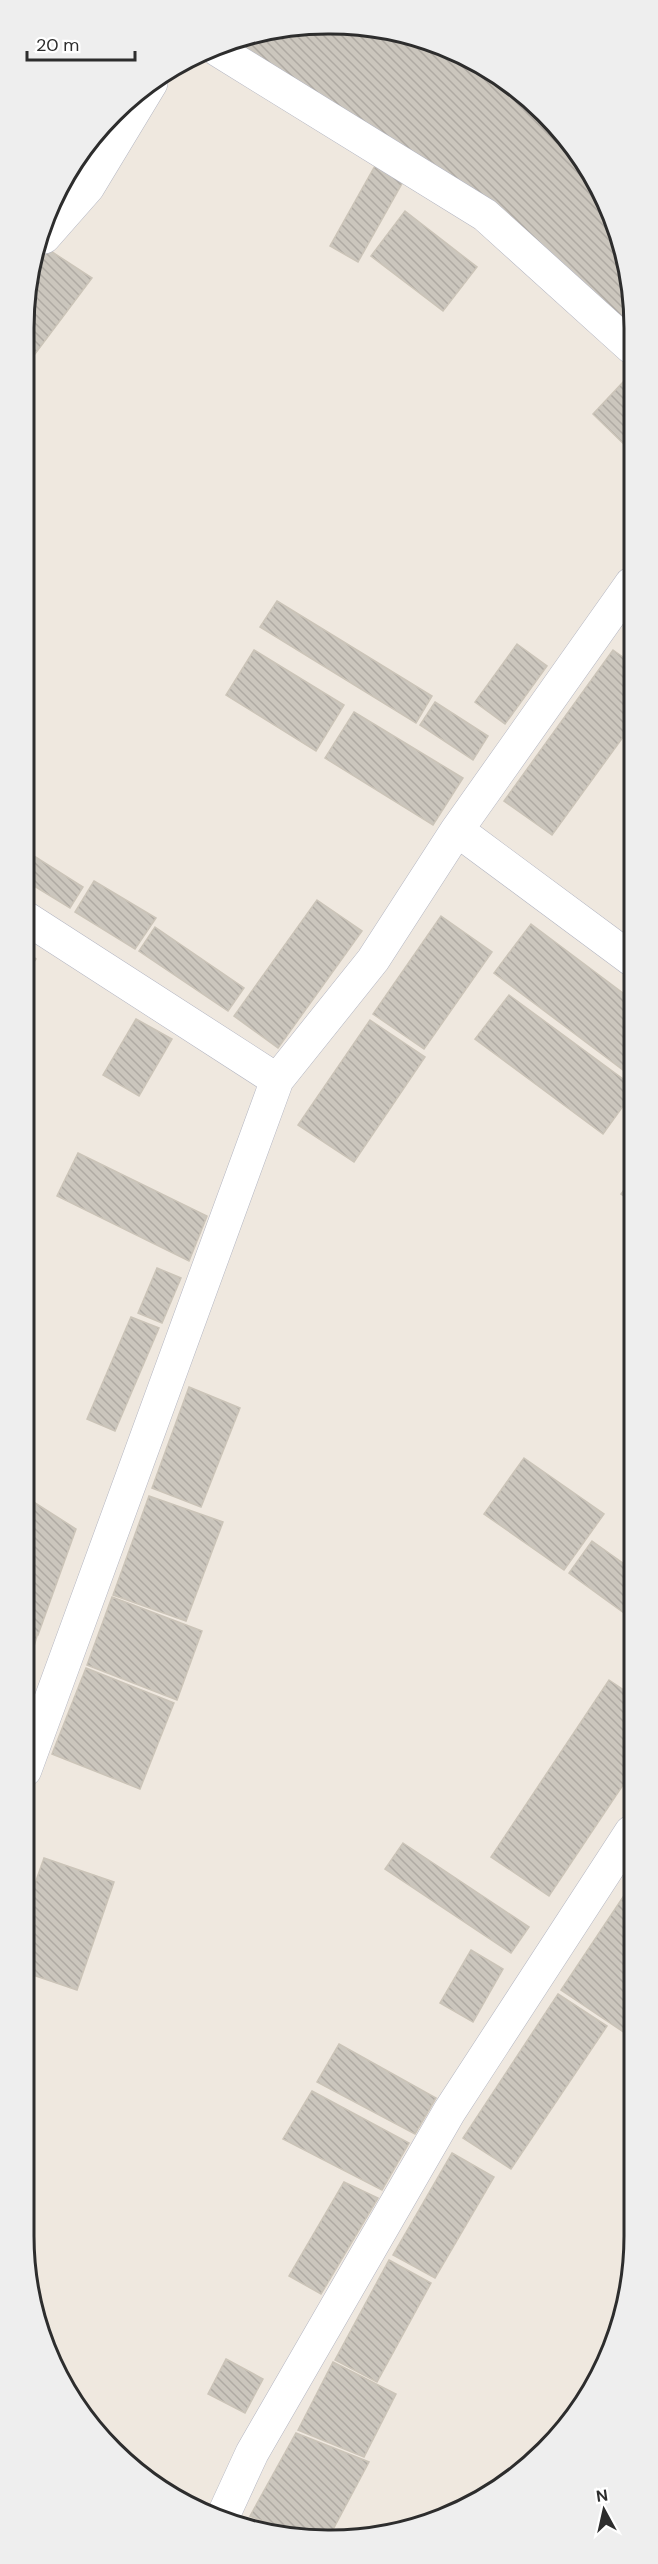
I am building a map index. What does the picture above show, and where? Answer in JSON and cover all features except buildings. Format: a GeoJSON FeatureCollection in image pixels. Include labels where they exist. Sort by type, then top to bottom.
{"type":"FeatureCollection","features":[{"type":"Feature","properties":{"kind":"street"},"geometry":{"type":"LineString","coordinates":[[224,54],[485,215],[624,340]]}},
{"type":"Feature","properties":{"kind":"street"},"geometry":{"type":"LineString","coordinates":[[53,227],[88,187],[137,106]]}},
{"type":"Feature","properties":{"kind":"street"},"geometry":{"type":"LineString","coordinates":[[34,1745],[277,1080],[373,960],[457,830],[624,594]]}},
{"type":"Feature","properties":{"kind":"street"},"geometry":{"type":"LineString","coordinates":[[457,830],[624,954]]}},
{"type":"Feature","properties":{"kind":"street"},"geometry":{"type":"LineString","coordinates":[[34,923],[277,1080]]}},
{"type":"Feature","properties":{"kind":"street"},"geometry":{"type":"LineString","coordinates":[[225,2511],[252,2453],[448,2112],[624,1843]]}}]}
